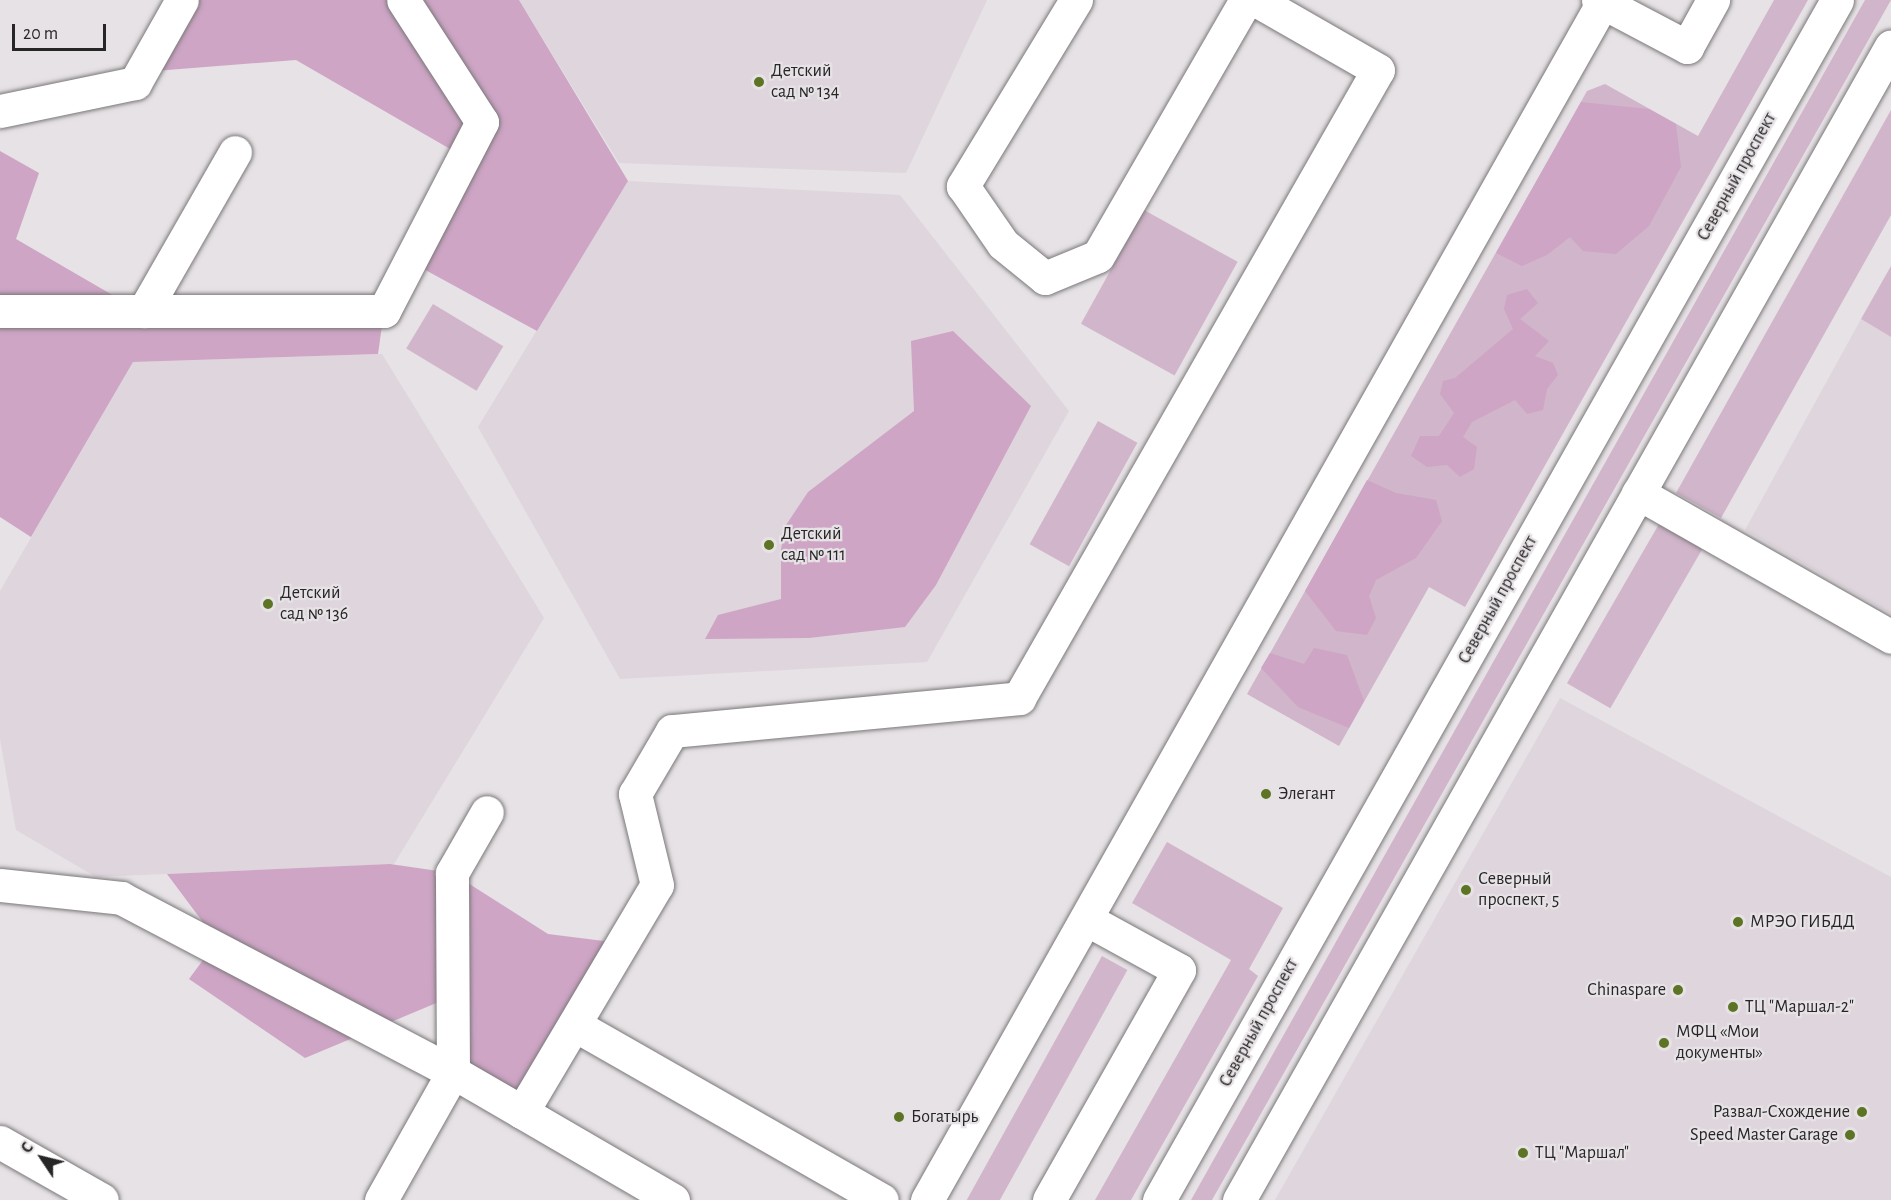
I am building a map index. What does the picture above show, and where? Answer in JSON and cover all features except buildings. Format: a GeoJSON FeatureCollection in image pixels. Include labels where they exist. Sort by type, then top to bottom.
{"type":"FeatureCollection","features":[{"type":"Feature","properties":{"kind":"main road"},"geometry":{"type":"LineString","coordinates":[[0,111],[135,83],[182,0]]}},
{"type":"Feature","properties":{"kind":"main road"},"geometry":{"type":"LineString","coordinates":[[0,310],[384,311],[482,122],[402,0]]}},
{"type":"Feature","properties":{"kind":"main road"},"geometry":{"type":"LineString","coordinates":[[1076,0],[963,186],[1003,244],[1045,278],[1098,256],[1246,0]]}},
{"type":"Feature","properties":{"kind":"main road"},"geometry":{"type":"LineString","coordinates":[[522,1112],[657,885],[635,794],[672,731],[1019,698],[1378,70],[1256,0]]}},
{"type":"Feature","properties":{"kind":"main road"},"geometry":{"type":"LineString","coordinates":[[927,1200],[1602,1],[1687,47],[1713,0]]}},
{"type":"Feature","properties":{"kind":"main road","name":"Северный проспект"},"geometry":{"type":"LineString","coordinates":[[1159,1200],[1837,0]]}},
{"type":"Feature","properties":{"kind":"main road"},"geometry":{"type":"LineString","coordinates":[[1239,1200],[1891,46]]}},
{"type":"Feature","properties":{"kind":"main road"},"geometry":{"type":"LineString","coordinates":[[144,310],[235,152]]}},
{"type":"Feature","properties":{"kind":"main road"},"geometry":{"type":"LineString","coordinates":[[1638,494],[1891,637]]}},
{"type":"Feature","properties":{"kind":"main road"},"geometry":{"type":"LineString","coordinates":[[381,1200],[453,1072],[452,873],[487,812]]}},
{"type":"Feature","properties":{"kind":"main road"},"geometry":{"type":"LineString","coordinates":[[0,885],[121,898],[453,1072],[673,1200]]}},
{"type":"Feature","properties":{"kind":"main road"},"geometry":{"type":"LineString","coordinates":[[1049,1200],[1179,970],[1086,919]]}},
{"type":"Feature","properties":{"kind":"main road"},"geometry":{"type":"LineString","coordinates":[[575,1025],[882,1200]]}},
{"type":"Feature","properties":{"kind":"main road"},"geometry":{"type":"LineString","coordinates":[[0,1142],[102,1200]]}},
{"type":"Feature","properties":{"kind":"shaded area"},"geometry":{"type":"Polygon","coordinates":[[[187,0],[519,0],[628,181],[537,331],[409,261],[464,157],[296,60],[142,72],[187,0]]]}},
{"type":"Feature","properties":{"kind":"shaded area","name":"Детский сад № 134"},"geometry":{"type":"Polygon","coordinates":[[[519,0],[987,0],[906,173],[619,163],[519,0]]]}},
{"type":"Feature","properties":{"kind":"shaded area"},"geometry":{"type":"Polygon","coordinates":[[[1774,0],[1808,0],[1465,607],[1429,587],[1339,746],[1247,694],[1587,91],[1605,84],[1698,136],[1774,0]]]}},
{"type":"Feature","properties":{"kind":"shaded area"},"geometry":{"type":"Polygon","coordinates":[[[1865,0],[1891,0],[1212,1200],[1191,1200],[1865,0]]]}},
{"type":"Feature","properties":{"kind":"shaded area"},"geometry":{"type":"Polygon","coordinates":[[[1581,102],[1649,109],[1676,124],[1681,167],[1649,226],[1616,254],[1583,251],[1570,237],[1547,255],[1522,266],[1496,253],[1581,102]]]}},
{"type":"Feature","properties":{"kind":"shaded area"},"geometry":{"type":"Polygon","coordinates":[[[1891,110],[1891,215],[1721,518],[1676,493],[1891,110]]]}},
{"type":"Feature","properties":{"kind":"shaded area"},"geometry":{"type":"Polygon","coordinates":[[[0,151],[39,173],[16,239],[140,311],[384,311],[378,354],[133,362],[31,537],[0,517],[0,151]]]}},
{"type":"Feature","properties":{"kind":"shaded area","name":"Детский сад № 111"},"geometry":{"type":"Polygon","coordinates":[[[628,181],[900,195],[1069,411],[927,662],[620,679],[478,427],[628,181]]]}},
{"type":"Feature","properties":{"kind":"shaded area"},"geometry":{"type":"Polygon","coordinates":[[[1144,210],[1238,262],[1175,376],[1081,324],[1144,210]]]}},
{"type":"Feature","properties":{"kind":"shaded area"},"geometry":{"type":"Polygon","coordinates":[[[1891,266],[1891,337],[1861,319],[1891,266]]]}},
{"type":"Feature","properties":{"kind":"shaded area"},"geometry":{"type":"Polygon","coordinates":[[[1527,289],[1538,303],[1520,319],[1549,341],[1535,356],[1553,363],[1558,375],[1547,389],[1543,410],[1527,414],[1515,400],[1472,422],[1463,437],[1477,447],[1474,469],[1460,477],[1447,465],[1427,467],[1411,456],[1420,436],[1439,436],[1454,413],[1440,394],[1443,381],[1455,378],[1513,329],[1504,309],[1507,295],[1527,289]]]}},
{"type":"Feature","properties":{"kind":"shaded area"},"geometry":{"type":"Polygon","coordinates":[[[433,304],[503,346],[477,391],[406,349],[433,304]]]}},
{"type":"Feature","properties":{"kind":"shaded area"},"geometry":{"type":"Polygon","coordinates":[[[1861,319],[1891,337],[1891,614],[1745,530],[1861,319]]]}},
{"type":"Feature","properties":{"kind":"shaded area"},"geometry":{"type":"Polygon","coordinates":[[[953,331],[1031,406],[936,585],[905,627],[809,638],[705,639],[718,615],[781,599],[781,549],[786,525],[808,492],[914,411],[911,341],[953,331]]]}},
{"type":"Feature","properties":{"kind":"shaded area","name":"Детский сад № 136"},"geometry":{"type":"Polygon","coordinates":[[[382,354],[544,618],[394,864],[96,877],[16,830],[0,739],[0,591],[133,362],[382,354]]]}},
{"type":"Feature","properties":{"kind":"shaded area"},"geometry":{"type":"Polygon","coordinates":[[[1098,421],[1137,443],[1069,566],[1030,544],[1098,421]]]}},
{"type":"Feature","properties":{"kind":"shaded area"},"geometry":{"type":"Polygon","coordinates":[[[1367,480],[1396,493],[1436,500],[1442,521],[1416,558],[1376,580],[1369,596],[1376,618],[1367,635],[1336,631],[1305,591],[1367,480]]]}},
{"type":"Feature","properties":{"kind":"shaded area"},"geometry":{"type":"Polygon","coordinates":[[[1659,524],[1702,549],[1610,708],[1567,683],[1659,524]]]}},
{"type":"Feature","properties":{"kind":"shaded area"},"geometry":{"type":"Polygon","coordinates":[[[1314,648],[1347,655],[1364,701],[1349,728],[1298,707],[1261,668],[1270,653],[1304,664],[1314,648]]]}},
{"type":"Feature","properties":{"kind":"shaded area"},"geometry":{"type":"Polygon","coordinates":[[[1560,698],[1891,877],[1891,1200],[1275,1200],[1560,698]]]}},
{"type":"Feature","properties":{"kind":"shaded area"},"geometry":{"type":"Polygon","coordinates":[[[1167,842],[1283,908],[1249,969],[1258,976],[1131,1200],[1095,1200],[1231,960],[1132,903],[1167,842]]]}},
{"type":"Feature","properties":{"kind":"shaded area"},"geometry":{"type":"Polygon","coordinates":[[[390,864],[452,873],[548,934],[612,942],[514,1095],[462,1071],[465,991],[305,1058],[189,979],[217,941],[167,874],[390,864]]]}},
{"type":"Feature","properties":{"kind":"shaded area"},"geometry":{"type":"Polygon","coordinates":[[[1102,956],[1127,970],[1000,1200],[967,1200],[1102,956]]]}},
{"type":"Feature","properties":{"kind":"place","name":"Детский сад № 134"},"geometry":{"type":"Point","coordinates":[759,82]}},
{"type":"Feature","properties":{"kind":"place","name":"Детский сад № 111"},"geometry":{"type":"Point","coordinates":[769,545]}},
{"type":"Feature","properties":{"kind":"place","name":"Детский сад № 136"},"geometry":{"type":"Point","coordinates":[268,604]}},
{"type":"Feature","properties":{"kind":"place","name":"Элегант"},"geometry":{"type":"Point","coordinates":[1266,794]}},
{"type":"Feature","properties":{"kind":"place","name":"Северный проспект, 5"},"geometry":{"type":"Point","coordinates":[1466,890]}},
{"type":"Feature","properties":{"kind":"place","name":"МРЭО ГИБДД"},"geometry":{"type":"Point","coordinates":[1738,922]}},
{"type":"Feature","properties":{"kind":"place","name":"Chinaspare"},"geometry":{"type":"Point","coordinates":[1678,990]}},
{"type":"Feature","properties":{"kind":"place","name":"ТЦ \"Маршал-2\""},"geometry":{"type":"Point","coordinates":[1733,1007]}},
{"type":"Feature","properties":{"kind":"place","name":"МФЦ «Мои документы»"},"geometry":{"type":"Point","coordinates":[1664,1043]}},
{"type":"Feature","properties":{"kind":"place","name":"Развал-Схождение"},"geometry":{"type":"Point","coordinates":[1862,1112]}},
{"type":"Feature","properties":{"kind":"place","name":"Богатырь"},"geometry":{"type":"Point","coordinates":[899,1117]}},
{"type":"Feature","properties":{"kind":"place","name":"Speed Master Garage"},"geometry":{"type":"Point","coordinates":[1850,1135]}},
{"type":"Feature","properties":{"kind":"place","name":"ТЦ \"Маршал\""},"geometry":{"type":"Point","coordinates":[1523,1153]}}]}
